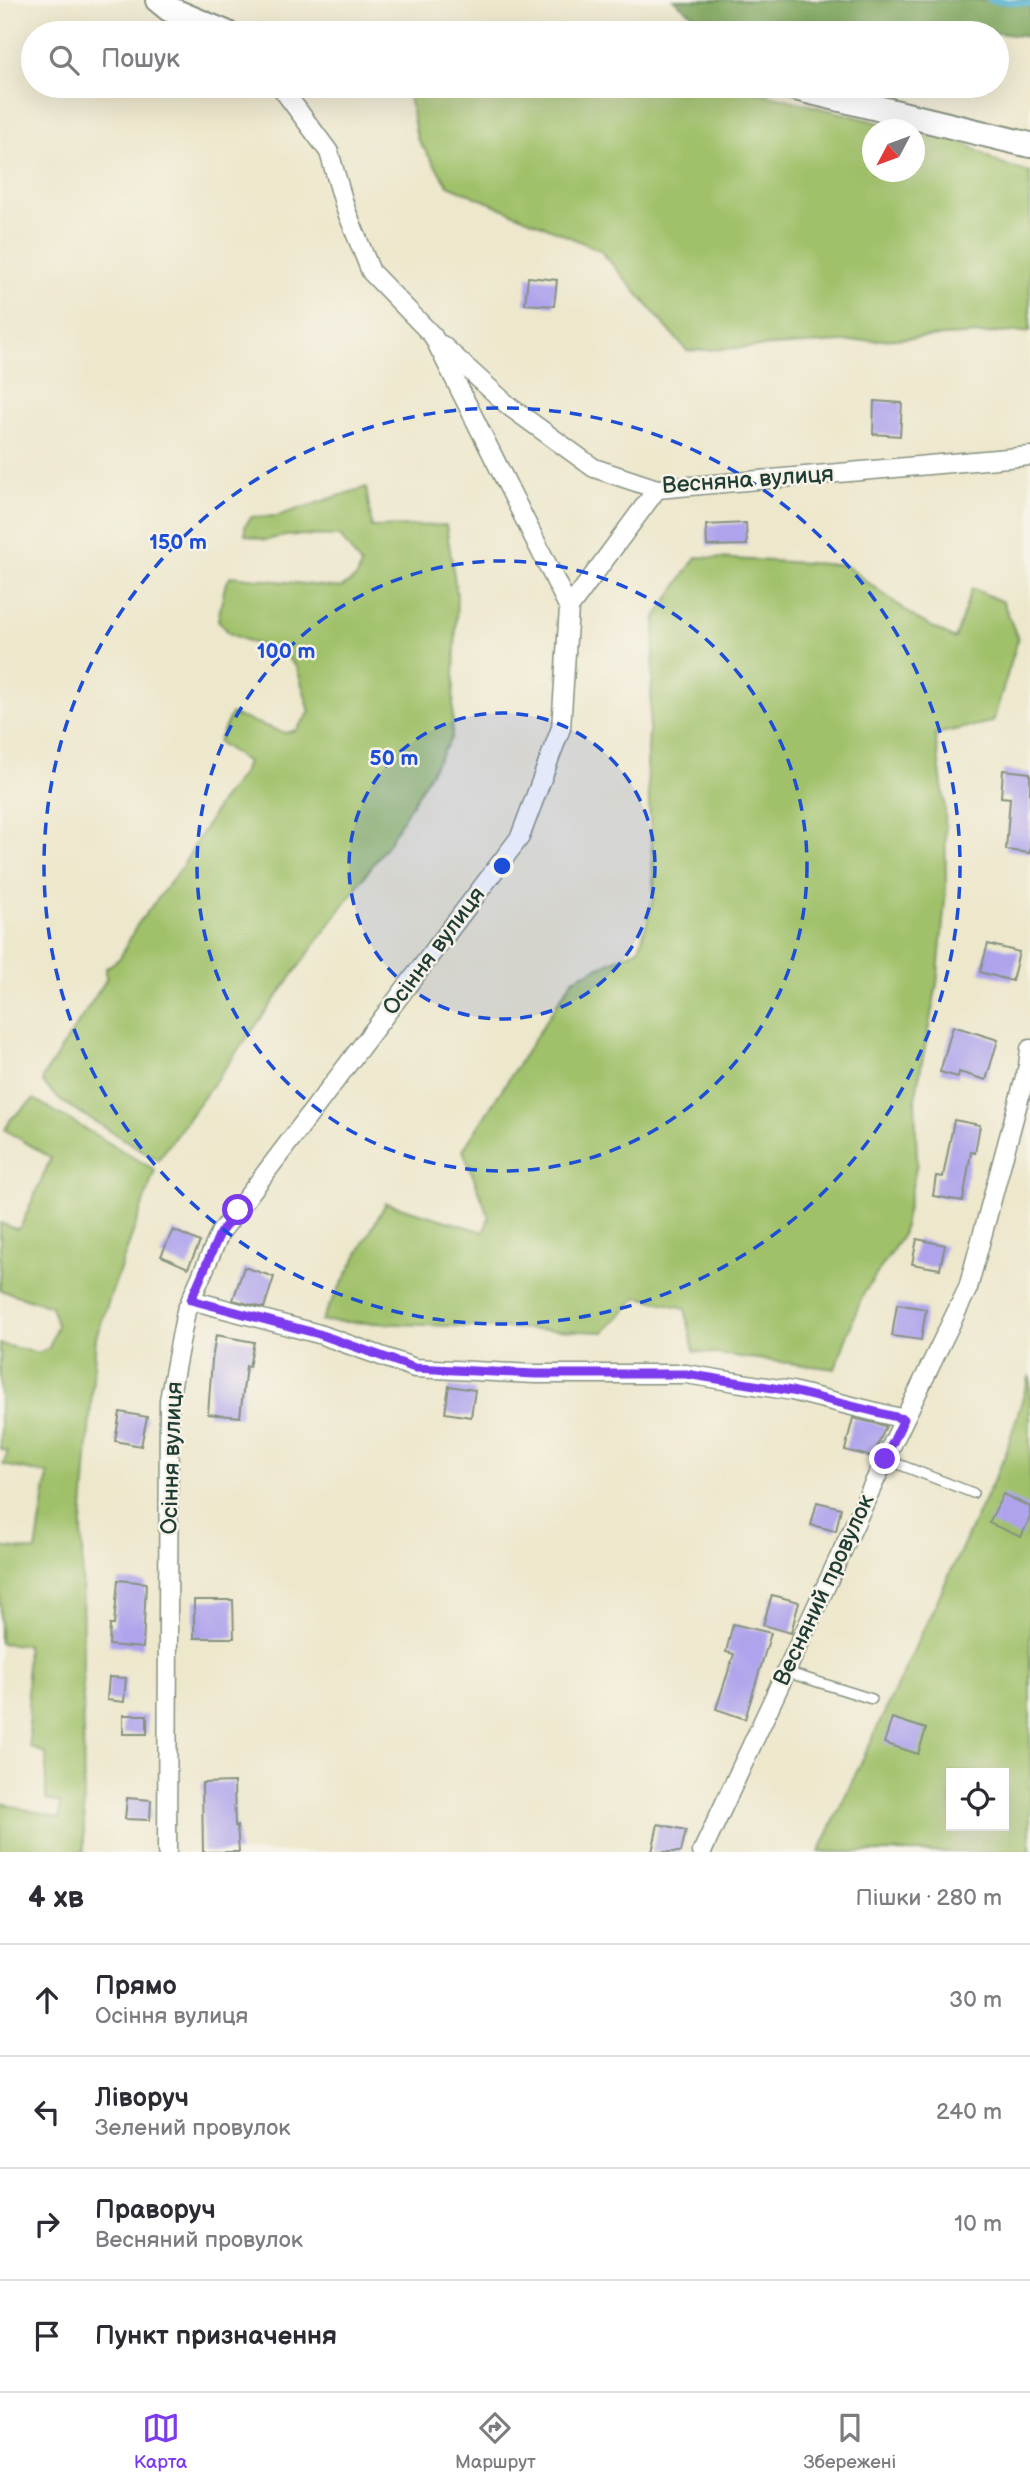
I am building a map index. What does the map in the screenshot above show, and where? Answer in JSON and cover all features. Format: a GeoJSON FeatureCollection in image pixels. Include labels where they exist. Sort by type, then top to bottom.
{"type":"FeatureCollection","features":[{"type":"Feature","properties":{"kind":"street"},"geometry":{"type":"LineString","coordinates":[[158,0],[169,9],[198,21]]}},
{"type":"Feature","properties":{"kind":"street"},"geometry":{"type":"LineString","coordinates":[[288,98],[329,152],[346,210],[371,272],[433,336],[569,608],[657,489]]}},
{"type":"Feature","properties":{"kind":"street"},"geometry":{"type":"LineString","coordinates":[[836,98],[1030,145]]}},
{"type":"Feature","properties":{"kind":"street","name":"Весняна вулиця"},"geometry":{"type":"LineString","coordinates":[[433,336],[510,407],[594,468],[657,489],[1030,456]]}},
{"type":"Feature","properties":{"kind":"street","name":"Осіння вулиця"},"geometry":{"type":"LineString","coordinates":[[167,1852],[169,1400],[186,1311],[220,1233],[520,837],[561,728],[569,608]]}},
{"type":"Feature","properties":{"kind":"street","name":"Весняний провулок"},"geometry":{"type":"LineString","coordinates":[[702,1852],[885,1459],[968,1288],[1028,1066],[1030,1049]]}},
{"type":"Feature","properties":{"kind":"street"},"geometry":{"type":"LineString","coordinates":[[191,1300],[319,1334],[415,1368],[535,1374],[686,1374],[792,1391],[904,1419]]}},
{"type":"Feature","properties":{"kind":"lane"},"geometry":{"type":"LineString","coordinates":[[885,1459],[973,1493]]}},
{"type":"Feature","properties":{"kind":"lane"},"geometry":{"type":"LineString","coordinates":[[786,1672],[872,1699]]}},
{"type":"Feature","properties":{"kind":"green space"},"geometry":{"type":"Polygon","coordinates":[[[674,0],[1030,0],[1030,37],[1009,34],[1009,21],[701,21],[674,0]]]}},
{"type":"Feature","properties":{"kind":"green space"},"geometry":{"type":"Polygon","coordinates":[[[409,98],[781,98],[864,119],[862,119],[862,182],[925,182],[925,130],[945,132],[1001,164],[1030,172],[1030,331],[687,351],[600,250],[448,185],[417,138],[409,98]]]}},
{"type":"Feature","properties":{"kind":"green space"},"geometry":{"type":"Polygon","coordinates":[[[366,487],[372,527],[446,525],[457,595],[452,737],[388,844],[158,1160],[61,1101],[43,1083],[43,1077],[106,980],[106,968],[120,958],[137,925],[182,867],[220,802],[243,773],[247,762],[218,742],[231,714],[285,733],[296,730],[310,712],[297,668],[286,656],[230,634],[218,620],[225,586],[231,576],[341,588],[357,577],[361,565],[340,536],[291,535],[265,540],[245,535],[245,526],[251,517],[277,516],[366,487]]]}},
{"type":"Feature","properties":{"kind":"green space"},"geometry":{"type":"Polygon","coordinates":[[[696,557],[845,565],[917,619],[955,639],[972,588],[1003,602],[1018,639],[993,722],[935,734],[945,806],[946,890],[937,984],[915,1099],[917,1163],[902,1236],[862,1296],[835,1369],[694,1351],[685,1308],[638,1297],[604,1332],[321,1321],[386,1203],[484,1232],[489,1217],[463,1150],[573,979],[639,949],[654,897],[647,764],[656,617],[696,557]]]}},
{"type":"Feature","properties":{"kind":"green space"},"geometry":{"type":"Polygon","coordinates":[[[34,1099],[155,1170],[96,1337],[82,1524],[84,1852],[0,1852],[0,1803],[60,1818],[60,1803],[46,1800],[46,1754],[30,1747],[26,1645],[0,1643],[0,1547],[36,1551],[48,1474],[3,1465],[8,1451],[0,1449],[0,1344],[38,1353],[49,1348],[57,1325],[51,1306],[0,1290],[0,1223],[16,1229],[21,1226],[51,1158],[5,1130],[11,1119],[34,1099]]]}},
{"type":"Feature","properties":{"kind":"green space"},"geometry":{"type":"Polygon","coordinates":[[[1030,1375],[1030,1852],[819,1852],[1004,1458],[1030,1375]]]}},
{"type":"Feature","properties":{"kind":"building"},"geometry":{"type":"Polygon","coordinates":[[[528,277],[557,280],[554,306],[525,304],[528,277]]]}},
{"type":"Feature","properties":{"kind":"building"},"geometry":{"type":"Polygon","coordinates":[[[874,401],[902,403],[900,436],[873,434],[874,401]]]}},
{"type":"Feature","properties":{"kind":"building"},"geometry":{"type":"Polygon","coordinates":[[[746,523],[747,545],[707,546],[706,525],[746,523]]]}},
{"type":"Feature","properties":{"kind":"building"},"geometry":{"type":"Polygon","coordinates":[[[1003,770],[1030,773],[1030,853],[1006,850],[1010,798],[1001,797],[1003,770]]]}},
{"type":"Feature","properties":{"kind":"building"},"geometry":{"type":"Polygon","coordinates":[[[988,944],[1019,952],[1012,981],[980,972],[988,944]]]}},
{"type":"Feature","properties":{"kind":"building"},"geometry":{"type":"Polygon","coordinates":[[[953,1026],[998,1040],[986,1080],[959,1072],[958,1077],[940,1072],[953,1026]]]}},
{"type":"Feature","properties":{"kind":"building"},"geometry":{"type":"Polygon","coordinates":[[[954,1120],[980,1125],[975,1153],[971,1152],[963,1201],[933,1196],[936,1176],[943,1177],[954,1120]]]}},
{"type":"Feature","properties":{"kind":"building"},"geometry":{"type":"Polygon","coordinates":[[[173,1230],[200,1242],[188,1268],[161,1256],[173,1230]]]}},
{"type":"Feature","properties":{"kind":"building"},"geometry":{"type":"Polygon","coordinates":[[[917,1239],[945,1245],[940,1269],[912,1264],[917,1239]]]}},
{"type":"Feature","properties":{"kind":"building"},"geometry":{"type":"Polygon","coordinates":[[[244,1267],[274,1277],[264,1308],[233,1300],[244,1267]]]}},
{"type":"Feature","properties":{"kind":"building"},"geometry":{"type":"Polygon","coordinates":[[[897,1304],[926,1309],[921,1340],[892,1336],[897,1304]]]}},
{"type":"Feature","properties":{"kind":"building"},"geometry":{"type":"Polygon","coordinates":[[[216,1335],[254,1342],[249,1367],[246,1366],[240,1417],[208,1414],[216,1335]]]}},
{"type":"Feature","properties":{"kind":"building"},"geometry":{"type":"Polygon","coordinates":[[[449,1386],[475,1390],[471,1417],[445,1413],[449,1386]]]}},
{"type":"Feature","properties":{"kind":"building"},"geometry":{"type":"Polygon","coordinates":[[[120,1412],[147,1417],[141,1446],[115,1441],[120,1412]]]}},
{"type":"Feature","properties":{"kind":"building"},"geometry":{"type":"Polygon","coordinates":[[[853,1418],[886,1426],[873,1457],[845,1450],[853,1418]]]}},
{"type":"Feature","properties":{"kind":"building"},"geometry":{"type":"Polygon","coordinates":[[[1003,1494],[1030,1507],[1030,1518],[1021,1537],[989,1523],[1003,1494]]]}},
{"type":"Feature","properties":{"kind":"building"},"geometry":{"type":"Polygon","coordinates":[[[817,1502],[841,1508],[836,1531],[811,1525],[817,1502]]]}},
{"type":"Feature","properties":{"kind":"building"},"geometry":{"type":"Polygon","coordinates":[[[118,1580],[146,1583],[143,1648],[109,1645],[110,1625],[114,1625],[118,1580]]]}},
{"type":"Feature","properties":{"kind":"building"},"geometry":{"type":"Polygon","coordinates":[[[772,1595],[799,1602],[791,1633],[763,1625],[772,1595]]]}},
{"type":"Feature","properties":{"kind":"building"},"geometry":{"type":"Polygon","coordinates":[[[194,1600],[233,1600],[234,1638],[194,1638],[194,1600]]]}},
{"type":"Feature","properties":{"kind":"building"},"geometry":{"type":"Polygon","coordinates":[[[733,1624],[771,1633],[745,1719],[716,1709],[734,1654],[726,1652],[733,1624]]]}},
{"type":"Feature","properties":{"kind":"building"},"geometry":{"type":"Polygon","coordinates":[[[109,1677],[126,1678],[124,1702],[107,1700],[109,1677]]]}},
{"type":"Feature","properties":{"kind":"building"},"geometry":{"type":"Polygon","coordinates":[[[123,1715],[147,1715],[147,1734],[123,1734],[123,1715]]]}},
{"type":"Feature","properties":{"kind":"building"},"geometry":{"type":"Polygon","coordinates":[[[892,1718],[926,1729],[918,1754],[884,1743],[892,1718]]]}},
{"type":"Feature","properties":{"kind":"building"},"geometry":{"type":"Polygon","coordinates":[[[234,1782],[235,1826],[239,1852],[203,1852],[202,1783],[234,1782]]]}},
{"type":"Feature","properties":{"kind":"building"},"geometry":{"type":"Polygon","coordinates":[[[127,1798],[151,1800],[150,1820],[125,1819],[127,1798]]]}},
{"type":"Feature","properties":{"kind":"building"},"geometry":{"type":"Polygon","coordinates":[[[658,1824],[686,1830],[681,1852],[652,1852],[658,1824]]]}},
{"type":"Feature","properties":{"kind":"waterway"},"geometry":{"type":"LineString","coordinates":[[990,0],[1030,4]]}},
{"type":"Feature","properties":{"kind":"route"},"geometry":{"type":"LineString","coordinates":[[238,1210],[220,1233],[191,1300],[319,1334],[415,1368],[535,1374],[686,1374],[792,1391],[904,1419],[885,1459]]}}]}
